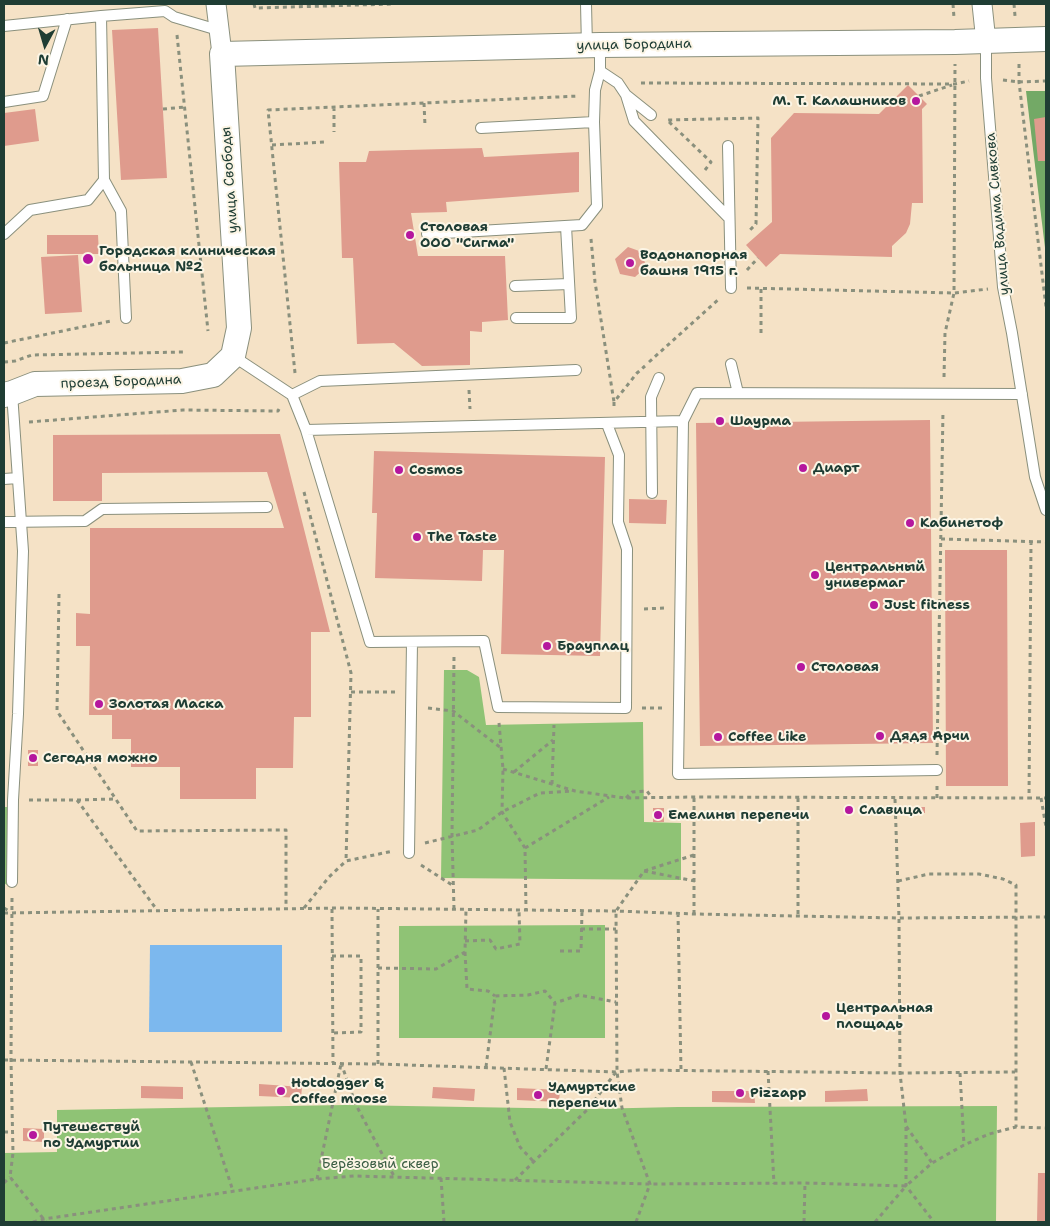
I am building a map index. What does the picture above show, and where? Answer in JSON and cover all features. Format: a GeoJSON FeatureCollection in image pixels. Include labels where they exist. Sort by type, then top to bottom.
{"type":"FeatureCollection","features":[{"type":"Feature","properties":{"kind":"street","name":"улица Свободы"},"geometry":{"type":"LineString","coordinates":[[216,4],[222,54],[239,328],[232,356]]}},
{"type":"Feature","properties":{"kind":"street","name":"улица Вадима Сивкова"},"geometry":{"type":"LineString","coordinates":[[982,4],[986,42]]}},
{"type":"Feature","properties":{"kind":"street","name":"улица Бородина"},"geometry":{"type":"LineString","coordinates":[[222,54],[594,45],[986,42],[1046,39]]}},
{"type":"Feature","properties":{"kind":"street","name":"проезд Бородина"},"geometry":{"type":"LineString","coordinates":[[8,394],[35,384],[182,381],[213,375],[232,356]]}},
{"type":"Feature","properties":{"kind":"lane"},"geometry":{"type":"LineString","coordinates":[[427,234],[582,225],[597,206],[594,122],[596,90],[600,71],[586,4]]}},
{"type":"Feature","properties":{"kind":"lane"},"geometry":{"type":"LineString","coordinates":[[4,26],[166,11],[174,17],[218,30]]}},
{"type":"Feature","properties":{"kind":"lane"},"geometry":{"type":"LineString","coordinates":[[101,16],[104,180],[121,211],[126,318]]}},
{"type":"Feature","properties":{"kind":"lane"},"geometry":{"type":"LineString","coordinates":[[4,102],[43,96],[67,19]]}},
{"type":"Feature","properties":{"kind":"lane","name":"улица Вадима Сивкова"},"geometry":{"type":"LineString","coordinates":[[986,42],[986,78],[1003,287],[1035,477],[1046,510]]}},
{"type":"Feature","properties":{"kind":"lane"},"geometry":{"type":"LineString","coordinates":[[600,71],[618,83],[626,95],[634,121],[729,218]]}},
{"type":"Feature","properties":{"kind":"lane"},"geometry":{"type":"LineString","coordinates":[[626,95],[651,115]]}},
{"type":"Feature","properties":{"kind":"lane"},"geometry":{"type":"LineString","coordinates":[[481,128],[594,122]]}},
{"type":"Feature","properties":{"kind":"lane"},"geometry":{"type":"LineString","coordinates":[[728,146],[731,288]]}},
{"type":"Feature","properties":{"kind":"lane"},"geometry":{"type":"LineString","coordinates":[[4,234],[30,210],[88,200],[104,180]]}},
{"type":"Feature","properties":{"kind":"lane"},"geometry":{"type":"LineString","coordinates":[[516,318],[571,318],[566,226]]}},
{"type":"Feature","properties":{"kind":"lane"},"geometry":{"type":"LineString","coordinates":[[515,286],[569,284]]}},
{"type":"Feature","properties":{"kind":"lane"},"geometry":{"type":"LineString","coordinates":[[232,356],[292,395],[306,430],[370,642],[484,641],[498,707],[626,708],[627,549],[618,522],[619,455],[611,423]]}},
{"type":"Feature","properties":{"kind":"lane"},"geometry":{"type":"LineString","coordinates":[[731,364],[738,393]]}},
{"type":"Feature","properties":{"kind":"lane"},"geometry":{"type":"LineString","coordinates":[[292,395],[320,381],[576,370]]}},
{"type":"Feature","properties":{"kind":"lane"},"geometry":{"type":"LineString","coordinates":[[652,493],[651,397],[659,378]]}},
{"type":"Feature","properties":{"kind":"lane"},"geometry":{"type":"LineString","coordinates":[[937,770],[678,774],[683,421],[696,393],[1022,394]]}},
{"type":"Feature","properties":{"kind":"lane"},"geometry":{"type":"LineString","coordinates":[[8,394],[14,423],[23,551],[18,705],[12,800],[12,882]]}},
{"type":"Feature","properties":{"kind":"lane"},"geometry":{"type":"LineString","coordinates":[[306,430],[683,421]]}},
{"type":"Feature","properties":{"kind":"lane"},"geometry":{"type":"LineString","coordinates":[[4,479],[18,478]]}},
{"type":"Feature","properties":{"kind":"lane"},"geometry":{"type":"LineString","coordinates":[[4,522],[85,521],[102,509],[267,507]]}},
{"type":"Feature","properties":{"kind":"lane"},"geometry":{"type":"LineString","coordinates":[[409,852],[412,642]]}},
{"type":"Feature","properties":{"kind":"path"},"geometry":{"type":"LineString","coordinates":[[254,4],[255,8],[393,4]]}},
{"type":"Feature","properties":{"kind":"path"},"geometry":{"type":"LineString","coordinates":[[937,798],[945,332],[954,293],[955,42],[953,4]]}},
{"type":"Feature","properties":{"kind":"path"},"geometry":{"type":"LineString","coordinates":[[174,17],[208,331]]}},
{"type":"Feature","properties":{"kind":"path"},"geometry":{"type":"LineString","coordinates":[[919,96],[955,84],[986,78],[1019,82],[1046,81]]}},
{"type":"Feature","properties":{"kind":"path"},"geometry":{"type":"LineString","coordinates":[[1019,82],[1046,307]]}},
{"type":"Feature","properties":{"kind":"path"},"geometry":{"type":"LineString","coordinates":[[618,83],[955,84]]}},
{"type":"Feature","properties":{"kind":"path"},"geometry":{"type":"LineString","coordinates":[[293,356],[268,110],[576,97],[596,90]]}},
{"type":"Feature","properties":{"kind":"path"},"geometry":{"type":"LineString","coordinates":[[424,103],[425,126]]}},
{"type":"Feature","properties":{"kind":"path"},"geometry":{"type":"LineString","coordinates":[[163,109],[185,107]]}},
{"type":"Feature","properties":{"kind":"path"},"geometry":{"type":"LineString","coordinates":[[334,107],[334,132]]}},
{"type":"Feature","properties":{"kind":"path"},"geometry":{"type":"LineString","coordinates":[[272,145],[326,142]]}},
{"type":"Feature","properties":{"kind":"path"},"geometry":{"type":"LineString","coordinates":[[593,259],[614,402],[611,423]]}},
{"type":"Feature","properties":{"kind":"path"},"geometry":{"type":"LineString","coordinates":[[614,402],[637,373],[731,288],[954,293],[1003,287]]}},
{"type":"Feature","properties":{"kind":"path"},"geometry":{"type":"LineString","coordinates":[[761,289],[761,333]]}},
{"type":"Feature","properties":{"kind":"path"},"geometry":{"type":"LineString","coordinates":[[4,344],[126,318]]}},
{"type":"Feature","properties":{"kind":"path"},"geometry":{"type":"LineString","coordinates":[[4,362],[15,361],[32,355],[184,352]]}},
{"type":"Feature","properties":{"kind":"path"},"geometry":{"type":"LineString","coordinates":[[468,375],[472,427]]}},
{"type":"Feature","properties":{"kind":"path"},"geometry":{"type":"LineString","coordinates":[[14,423],[183,410],[278,411],[282,420]]}},
{"type":"Feature","properties":{"kind":"path"},"geometry":{"type":"LineString","coordinates":[[302,485],[351,673],[346,861]]}},
{"type":"Feature","properties":{"kind":"path"},"geometry":{"type":"LineString","coordinates":[[941,539],[1046,542]]}},
{"type":"Feature","properties":{"kind":"path"},"geometry":{"type":"LineString","coordinates":[[1029,798],[1031,541]]}},
{"type":"Feature","properties":{"kind":"path"},"geometry":{"type":"LineString","coordinates":[[59,594],[57,711],[137,831],[286,830],[286,909]]}},
{"type":"Feature","properties":{"kind":"path"},"geometry":{"type":"LineString","coordinates":[[642,609],[652,608]]}},
{"type":"Feature","properties":{"kind":"path"},"geometry":{"type":"LineString","coordinates":[[454,641],[452,885],[454,909]]}},
{"type":"Feature","properties":{"kind":"path"},"geometry":{"type":"LineString","coordinates":[[498,707],[503,768],[502,812],[525,848],[526,910]]}},
{"type":"Feature","properties":{"kind":"path"},"geometry":{"type":"LineString","coordinates":[[552,784],[554,707]]}},
{"type":"Feature","properties":{"kind":"path"},"geometry":{"type":"LineString","coordinates":[[626,708],[680,709]]}},
{"type":"Feature","properties":{"kind":"path"},"geometry":{"type":"LineString","coordinates":[[514,772],[553,739]]}},
{"type":"Feature","properties":{"kind":"path"},"geometry":{"type":"LineString","coordinates":[[503,768],[575,791],[625,798],[1046,798]]}},
{"type":"Feature","properties":{"kind":"path"},"geometry":{"type":"LineString","coordinates":[[694,914],[694,797],[700,773]]}},
{"type":"Feature","properties":{"kind":"path"},"geometry":{"type":"LineString","coordinates":[[502,812],[540,793],[575,791]]}},
{"type":"Feature","properties":{"kind":"path"},"geometry":{"type":"LineString","coordinates":[[625,798],[632,792],[647,792],[652,798]]}},
{"type":"Feature","properties":{"kind":"path"},"geometry":{"type":"LineString","coordinates":[[525,848],[610,797]]}},
{"type":"Feature","properties":{"kind":"path"},"geometry":{"type":"LineString","coordinates":[[798,798],[798,916]]}},
{"type":"Feature","properties":{"kind":"path"},"geometry":{"type":"LineString","coordinates":[[1041,798],[1046,827]]}},
{"type":"Feature","properties":{"kind":"path"},"geometry":{"type":"LineString","coordinates":[[12,800],[116,799]]}},
{"type":"Feature","properties":{"kind":"path"},"geometry":{"type":"LineString","coordinates":[[895,799],[899,918],[900,1073],[906,1126],[906,1186],[934,1222]]}},
{"type":"Feature","properties":{"kind":"path"},"geometry":{"type":"LineString","coordinates":[[77,800],[158,911]]}},
{"type":"Feature","properties":{"kind":"path"},"geometry":{"type":"LineString","coordinates":[[409,852],[419,863],[452,885]]}},
{"type":"Feature","properties":{"kind":"path"},"geometry":{"type":"LineString","coordinates":[[636,1222],[650,1184],[622,1108],[617,1072],[616,911],[644,871],[694,855]]}},
{"type":"Feature","properties":{"kind":"path"},"geometry":{"type":"LineString","coordinates":[[644,871],[695,880]]}},
{"type":"Feature","properties":{"kind":"path"},"geometry":{"type":"LineString","coordinates":[[898,881],[929,874],[979,874],[1003,879],[1016,885],[1016,1127]]}},
{"type":"Feature","properties":{"kind":"path"},"geometry":{"type":"LineString","coordinates":[[4,1183],[10,1177],[14,1153],[11,1060],[12,882]]}},
{"type":"Feature","properties":{"kind":"path"},"geometry":{"type":"LineString","coordinates":[[4,908],[12,912]]}},
{"type":"Feature","properties":{"kind":"path"},"geometry":{"type":"LineString","coordinates":[[332,909],[333,1063]]}},
{"type":"Feature","properties":{"kind":"path"},"geometry":{"type":"LineString","coordinates":[[378,909],[378,1064]]}},
{"type":"Feature","properties":{"kind":"path"},"geometry":{"type":"LineString","coordinates":[[4,912],[454,909],[899,918],[1046,917]]}},
{"type":"Feature","properties":{"kind":"path"},"geometry":{"type":"LineString","coordinates":[[466,910],[465,952],[467,989],[488,991],[495,996],[545,991],[555,1003],[546,1069]]}},
{"type":"Feature","properties":{"kind":"path"},"geometry":{"type":"LineString","coordinates":[[465,941],[490,940],[496,949],[520,944],[519,910]]}},
{"type":"Feature","properties":{"kind":"path"},"geometry":{"type":"LineString","coordinates":[[560,951],[581,951],[582,911]]}},
{"type":"Feature","properties":{"kind":"path"},"geometry":{"type":"LineString","coordinates":[[678,913],[681,1071]]}},
{"type":"Feature","properties":{"kind":"path"},"geometry":{"type":"LineString","coordinates":[[581,929],[616,929]]}},
{"type":"Feature","properties":{"kind":"path"},"geometry":{"type":"LineString","coordinates":[[378,968],[436,969],[465,952]]}},
{"type":"Feature","properties":{"kind":"path"},"geometry":{"type":"LineString","coordinates":[[332,956],[361,956],[361,1032],[333,1033]]}},
{"type":"Feature","properties":{"kind":"path"},"geometry":{"type":"LineString","coordinates":[[555,1003],[579,995],[616,1002]]}},
{"type":"Feature","properties":{"kind":"path"},"geometry":{"type":"LineString","coordinates":[[486,1067],[495,996]]}},
{"type":"Feature","properties":{"kind":"path"},"geometry":{"type":"LineString","coordinates":[[4,1060],[341,1063],[617,1072],[1016,1072]]}},
{"type":"Feature","properties":{"kind":"path"},"geometry":{"type":"LineString","coordinates":[[191,1062],[233,1191]]}},
{"type":"Feature","properties":{"kind":"path"},"geometry":{"type":"LineString","coordinates":[[341,1063],[356,1105],[395,1178]]}},
{"type":"Feature","properties":{"kind":"path"},"geometry":{"type":"LineString","coordinates":[[317,1179],[341,1063]]}},
{"type":"Feature","properties":{"kind":"path"},"geometry":{"type":"LineString","coordinates":[[504,1068],[510,1122],[520,1147],[534,1162]]}},
{"type":"Feature","properties":{"kind":"path"},"geometry":{"type":"LineString","coordinates":[[768,1071],[774,1184]]}},
{"type":"Feature","properties":{"kind":"path"},"geometry":{"type":"LineString","coordinates":[[515,1180],[588,1109],[617,1072]]}},
{"type":"Feature","properties":{"kind":"path"},"geometry":{"type":"LineString","coordinates":[[960,1072],[964,1145]]}},
{"type":"Feature","properties":{"kind":"path"},"geometry":{"type":"LineString","coordinates":[[906,1126],[932,1164]]}},
{"type":"Feature","properties":{"kind":"path"},"geometry":{"type":"LineString","coordinates":[[875,1222],[906,1186],[932,1164],[964,1145],[989,1134],[1016,1127],[1046,1128]]}},
{"type":"Feature","properties":{"kind":"path"},"geometry":{"type":"LineString","coordinates":[[4,1132],[12,1132]]}},
{"type":"Feature","properties":{"kind":"path"},"geometry":{"type":"LineString","coordinates":[[33,1222],[233,1191],[317,1179],[354,1176],[650,1184],[805,1183],[906,1186]]}},
{"type":"Feature","properties":{"kind":"path"},"geometry":{"type":"LineString","coordinates":[[10,1177],[45,1220]]}},
{"type":"Feature","properties":{"kind":"path"},"geometry":{"type":"LineString","coordinates":[[441,1178],[444,1222]]}},
{"type":"Feature","properties":{"kind":"path"},"geometry":{"type":"LineString","coordinates":[[804,1222],[805,1183]]}},
{"type":"Feature","properties":{"kind":"green space"},"geometry":{"type":"Polygon","coordinates":[[[1026,91],[1046,91],[1046,256],[1026,91]]]}},
{"type":"Feature","properties":{"kind":"green space"},"geometry":{"type":"Polygon","coordinates":[[[444,670],[467,670],[479,677],[486,725],[643,722],[644,822],[681,823],[681,880],[441,878],[444,670]]]}},
{"type":"Feature","properties":{"kind":"green space"},"geometry":{"type":"Polygon","coordinates":[[[4,807],[8,807],[7,885],[4,883],[4,807]]]}},
{"type":"Feature","properties":{"kind":"green space"},"geometry":{"type":"Polygon","coordinates":[[[605,925],[605,1038],[399,1038],[399,926],[605,925]]]}},
{"type":"Feature","properties":{"kind":"green space","name":"Берёзовый сквер"},"geometry":{"type":"Polygon","coordinates":[[[346,1105],[588,1109],[997,1106],[996,1222],[4,1222],[4,1153],[57,1152],[57,1110],[346,1105]]]}},
{"type":"Feature","properties":{"kind":"water"},"geometry":{"type":"Polygon","coordinates":[[[150,945],[282,945],[282,1032],[149,1032],[150,945]]]}},
{"type":"Feature","properties":{"kind":"building"},"geometry":{"type":"Polygon","coordinates":[[[158,28],[167,178],[121,180],[112,30],[158,28]]]}},
{"type":"Feature","properties":{"kind":"building"},"geometry":{"type":"Polygon","coordinates":[[[908,85],[927,104],[922,109],[923,203],[912,203],[910,224],[906,233],[892,246],[892,257],[780,254],[766,267],[746,245],[772,222],[771,138],[794,113],[879,114],[908,85]]]}},
{"type":"Feature","properties":{"kind":"building"},"geometry":{"type":"Polygon","coordinates":[[[35,109],[39,141],[4,146],[4,113],[35,109]]]}},
{"type":"Feature","properties":{"kind":"building"},"geometry":{"type":"Polygon","coordinates":[[[1046,117],[1046,161],[1038,161],[1034,119],[1046,117]]]}},
{"type":"Feature","properties":{"kind":"building"},"geometry":{"type":"Polygon","coordinates":[[[482,148],[484,157],[579,152],[579,192],[446,202],[447,212],[411,213],[418,256],[505,256],[508,320],[482,322],[482,332],[470,331],[470,365],[422,366],[394,343],[357,344],[353,258],[342,258],[339,162],[366,162],[369,151],[482,148]]]}},
{"type":"Feature","properties":{"kind":"building"},"geometry":{"type":"Polygon","coordinates":[[[47,235],[98,235],[99,254],[47,254],[47,235]]]}},
{"type":"Feature","properties":{"kind":"building","name":"Водонапорная башня 1915 г."},"geometry":{"type":"Polygon","coordinates":[[[628,247],[642,252],[646,267],[635,277],[620,274],[615,259],[628,247]]]}},
{"type":"Feature","properties":{"kind":"building"},"geometry":{"type":"Polygon","coordinates":[[[78,255],[82,312],[45,314],[41,257],[78,255]]]}},
{"type":"Feature","properties":{"kind":"building","name":"Центральный универмаг"},"geometry":{"type":"Polygon","coordinates":[[[930,420],[933,743],[700,746],[696,423],[930,420]]]}},
{"type":"Feature","properties":{"kind":"building"},"geometry":{"type":"Polygon","coordinates":[[[280,434],[330,632],[311,632],[311,717],[294,717],[293,768],[256,768],[256,799],[180,799],[180,767],[131,767],[131,739],[112,739],[112,715],[89,715],[90,646],[76,646],[76,613],[90,614],[90,528],[284,528],[267,472],[102,473],[102,501],[53,501],[53,435],[280,434]]]}},
{"type":"Feature","properties":{"kind":"building"},"geometry":{"type":"Polygon","coordinates":[[[374,451],[605,457],[600,656],[501,654],[504,550],[483,550],[482,581],[375,578],[377,513],[372,513],[374,451]]]}},
{"type":"Feature","properties":{"kind":"building"},"geometry":{"type":"Polygon","coordinates":[[[629,499],[667,500],[666,524],[629,523],[629,499]]]}},
{"type":"Feature","properties":{"kind":"building"},"geometry":{"type":"Polygon","coordinates":[[[945,550],[1007,550],[1008,786],[946,786],[945,550]]]}},
{"type":"Feature","properties":{"kind":"building","name":"Сегодня можно"},"geometry":{"type":"Polygon","coordinates":[[[28,750],[38,750],[38,766],[28,766],[28,750]]]}},
{"type":"Feature","properties":{"kind":"building","name":"Славица"},"geometry":{"type":"Polygon","coordinates":[[[845,807],[853,807],[853,814],[845,814],[845,807]]]}},
{"type":"Feature","properties":{"kind":"building"},"geometry":{"type":"Polygon","coordinates":[[[914,807],[925,807],[925,813],[915,813],[914,807]]]}},
{"type":"Feature","properties":{"kind":"building","name":"Емелины перепечи"},"geometry":{"type":"Polygon","coordinates":[[[653,808],[664,808],[664,822],[653,822],[653,808]]]}},
{"type":"Feature","properties":{"kind":"building"},"geometry":{"type":"Polygon","coordinates":[[[699,812],[707,812],[707,820],[699,820],[699,812]]]}},
{"type":"Feature","properties":{"kind":"building"},"geometry":{"type":"Polygon","coordinates":[[[1035,822],[1035,856],[1021,857],[1020,823],[1035,822]]]}},
{"type":"Feature","properties":{"kind":"building"},"geometry":{"type":"Polygon","coordinates":[[[259,1084],[302,1087],[301,1098],[259,1096],[259,1084]]]}},
{"type":"Feature","properties":{"kind":"building"},"geometry":{"type":"Polygon","coordinates":[[[141,1086],[183,1087],[183,1099],[141,1098],[141,1086]]]}},
{"type":"Feature","properties":{"kind":"building"},"geometry":{"type":"Polygon","coordinates":[[[433,1087],[475,1089],[474,1101],[432,1098],[433,1087]]]}},
{"type":"Feature","properties":{"kind":"building","name":"Удмуртские перепечи"},"geometry":{"type":"Polygon","coordinates":[[[517,1088],[560,1090],[559,1102],[517,1100],[517,1088]]]}},
{"type":"Feature","properties":{"kind":"building"},"geometry":{"type":"Polygon","coordinates":[[[867,1089],[868,1101],[825,1102],[825,1091],[867,1089]]]}},
{"type":"Feature","properties":{"kind":"building"},"geometry":{"type":"Polygon","coordinates":[[[712,1091],[754,1091],[755,1103],[712,1102],[712,1091]]]}},
{"type":"Feature","properties":{"kind":"building","name":"Путешествуй по Удмуртии"},"geometry":{"type":"Polygon","coordinates":[[[23,1128],[44,1129],[44,1142],[23,1141],[23,1128]]]}},
{"type":"Feature","properties":{"kind":"building"},"geometry":{"type":"Polygon","coordinates":[[[1038,1173],[1046,1173],[1046,1222],[1037,1222],[1038,1173]]]}},
{"type":"Feature","properties":{"kind":"place","name":"М. Т. Калашников"},"geometry":{"type":"Point","coordinates":[916,101]}},
{"type":"Feature","properties":{"kind":"place","name":"Столовая ООО \"Сигма\""},"geometry":{"type":"Point","coordinates":[410,235]}},
{"type":"Feature","properties":{"kind":"place","name":"Городская клиническая больница №2"},"geometry":{"type":"Point","coordinates":[88,259]}},
{"type":"Feature","properties":{"kind":"place","name":"Водонапорная башня 1915 г."},"geometry":{"type":"Point","coordinates":[630,263]}},
{"type":"Feature","properties":{"kind":"place","name":"Шаурма"},"geometry":{"type":"Point","coordinates":[720,421]}},
{"type":"Feature","properties":{"kind":"place","name":"Диарт"},"geometry":{"type":"Point","coordinates":[803,468]}},
{"type":"Feature","properties":{"kind":"place","name":"Cosmos"},"geometry":{"type":"Point","coordinates":[399,470]}},
{"type":"Feature","properties":{"kind":"place","name":"Кабинетоф"},"geometry":{"type":"Point","coordinates":[910,523]}},
{"type":"Feature","properties":{"kind":"place","name":"The Taste"},"geometry":{"type":"Point","coordinates":[417,537]}},
{"type":"Feature","properties":{"kind":"place","name":"Центральный универмаг"},"geometry":{"type":"Point","coordinates":[815,575]}},
{"type":"Feature","properties":{"kind":"place","name":"Just fitness"},"geometry":{"type":"Point","coordinates":[874,605]}},
{"type":"Feature","properties":{"kind":"place","name":"Брауплац"},"geometry":{"type":"Point","coordinates":[547,646]}},
{"type":"Feature","properties":{"kind":"place","name":"Столовая"},"geometry":{"type":"Point","coordinates":[801,667]}},
{"type":"Feature","properties":{"kind":"place","name":"Золотая Маска"},"geometry":{"type":"Point","coordinates":[99,704]}},
{"type":"Feature","properties":{"kind":"place","name":"Дядя Арчи"},"geometry":{"type":"Point","coordinates":[880,736]}},
{"type":"Feature","properties":{"kind":"place","name":"Coffee Like"},"geometry":{"type":"Point","coordinates":[718,737]}},
{"type":"Feature","properties":{"kind":"place","name":"Сегодня можно"},"geometry":{"type":"Point","coordinates":[33,758]}},
{"type":"Feature","properties":{"kind":"place","name":"Славица"},"geometry":{"type":"Point","coordinates":[849,810]}},
{"type":"Feature","properties":{"kind":"place","name":"Емелины перепечи"},"geometry":{"type":"Point","coordinates":[658,815]}},
{"type":"Feature","properties":{"kind":"place","name":"Центральная площадь"},"geometry":{"type":"Point","coordinates":[826,1016]}},
{"type":"Feature","properties":{"kind":"place","name":"Hotdogger & Coffee moose"},"geometry":{"type":"Point","coordinates":[281,1091]}},
{"type":"Feature","properties":{"kind":"place","name":"Pizzapp"},"geometry":{"type":"Point","coordinates":[740,1093]}},
{"type":"Feature","properties":{"kind":"place","name":"Удмуртские перепечи"},"geometry":{"type":"Point","coordinates":[538,1095]}},
{"type":"Feature","properties":{"kind":"place","name":"Путешествуй по Удмуртии"},"geometry":{"type":"Point","coordinates":[33,1135]}}]}
